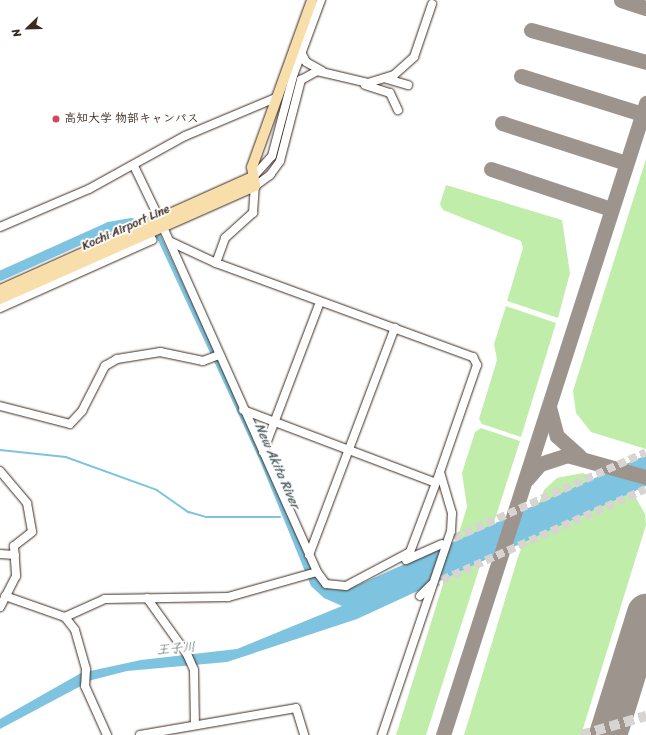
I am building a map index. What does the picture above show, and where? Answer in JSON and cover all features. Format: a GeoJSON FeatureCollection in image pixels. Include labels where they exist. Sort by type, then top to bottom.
{"type":"FeatureCollection","features":[{"type":"Feature","properties":{"kind":"main road"},"geometry":{"type":"LineString","coordinates":[[254,182],[252,167],[312,0]]}},
{"type":"Feature","properties":{"kind":"main road","name":"Kochi Airport Line"},"geometry":{"type":"LineString","coordinates":[[0,290],[254,182]]}},
{"type":"Feature","properties":{"kind":"main road","name":"Kochi Airport Line"},"geometry":{"type":"LineString","coordinates":[[0,299],[148,232],[161,222]]}},
{"type":"Feature","properties":{"kind":"street"},"geometry":{"type":"LineString","coordinates":[[216,263],[225,238],[253,213],[254,182],[272,156],[301,52],[321,0]]}},
{"type":"Feature","properties":{"kind":"street"},"geometry":{"type":"LineString","coordinates":[[387,79],[414,57],[432,4]]}},
{"type":"Feature","properties":{"kind":"street"},"geometry":{"type":"LineString","coordinates":[[301,52],[306,62],[322,71],[390,93],[398,110]]}},
{"type":"Feature","properties":{"kind":"street"},"geometry":{"type":"LineString","coordinates":[[254,182],[270,175],[280,161],[298,84],[305,76],[322,71]]}},
{"type":"Feature","properties":{"kind":"street"},"geometry":{"type":"LineString","coordinates":[[359,82],[387,79],[408,85]]}},
{"type":"Feature","properties":{"kind":"street"},"geometry":{"type":"LineString","coordinates":[[0,227],[134,166],[144,156],[184,136],[278,97]]}},
{"type":"Feature","properties":{"kind":"street"},"geometry":{"type":"LineString","coordinates":[[134,166],[171,242],[216,356],[263,452],[316,572],[326,584],[336,588],[442,544]]}},
{"type":"Feature","properties":{"kind":"street"},"geometry":{"type":"LineString","coordinates":[[0,308],[152,240],[148,232]]}},
{"type":"Feature","properties":{"kind":"street"},"geometry":{"type":"LineString","coordinates":[[171,242],[216,263],[473,357],[477,364],[440,472],[410,552],[364,576]]}},
{"type":"Feature","properties":{"kind":"street"},"geometry":{"type":"LineString","coordinates":[[263,452],[320,302]]}},
{"type":"Feature","properties":{"kind":"street"},"geometry":{"type":"LineString","coordinates":[[309,554],[395,328]]}},
{"type":"Feature","properties":{"kind":"street"},"geometry":{"type":"LineString","coordinates":[[0,406],[70,424],[82,410],[106,366],[117,359],[160,352],[202,361],[216,356]]}},
{"type":"Feature","properties":{"kind":"street"},"geometry":{"type":"LineString","coordinates":[[243,410],[436,483]]}},
{"type":"Feature","properties":{"kind":"street"},"geometry":{"type":"LineString","coordinates":[[0,471],[30,508],[31,535],[15,544],[16,576],[0,607]]}},
{"type":"Feature","properties":{"kind":"street"},"geometry":{"type":"LineString","coordinates":[[382,735],[451,532],[452,513],[440,472]]}},
{"type":"Feature","properties":{"kind":"street"},"geometry":{"type":"LineString","coordinates":[[0,554],[15,555]]}},
{"type":"Feature","properties":{"kind":"street"},"geometry":{"type":"LineString","coordinates":[[65,617],[105,599],[228,597],[305,577],[316,572]]}},
{"type":"Feature","properties":{"kind":"street"},"geometry":{"type":"LineString","coordinates":[[420,596],[431,586]]}},
{"type":"Feature","properties":{"kind":"street"},"geometry":{"type":"LineString","coordinates":[[5,596],[65,617],[79,641],[86,669],[85,686],[107,735]]}},
{"type":"Feature","properties":{"kind":"street"},"geometry":{"type":"LineString","coordinates":[[147,598],[187,654],[194,670],[195,725]]}},
{"type":"Feature","properties":{"kind":"street"},"geometry":{"type":"LineString","coordinates":[[140,735],[296,708],[304,735]]}},
{"type":"Feature","properties":{"kind":"green space"},"geometry":{"type":"Polygon","coordinates":[[[646,159],[646,449],[591,432],[576,413],[573,391],[646,159]]]}},
{"type":"Feature","properties":{"kind":"green space"},"geometry":{"type":"Polygon","coordinates":[[[446,185],[562,220],[570,273],[558,318],[507,301],[523,248],[521,241],[443,210],[440,204],[446,185]]]}},
{"type":"Feature","properties":{"kind":"green space"},"geometry":{"type":"Polygon","coordinates":[[[506,306],[556,323],[521,437],[482,424],[479,419],[497,360],[494,344],[506,306]]]}},
{"type":"Feature","properties":{"kind":"green space"},"geometry":{"type":"Polygon","coordinates":[[[481,428],[520,441],[426,735],[396,735],[467,507],[462,473],[475,432],[481,428]]]}},
{"type":"Feature","properties":{"kind":"green space"},"geometry":{"type":"Polygon","coordinates":[[[583,473],[636,498],[645,514],[646,525],[581,735],[464,735],[518,557],[544,490],[557,478],[583,473]]]}},
{"type":"Feature","properties":{"kind":"water"},"geometry":{"type":"Polygon","coordinates":[[[160,234],[323,585],[329,589],[347,590],[646,455],[646,486],[357,619],[227,662],[127,671],[92,680],[0,729],[0,719],[81,673],[141,660],[237,649],[342,606],[324,598],[311,586],[260,461],[156,236],[160,234]]]}},
{"type":"Feature","properties":{"kind":"waterway","name":"New Akita River"},"geometry":{"type":"LineString","coordinates":[[0,276],[109,227],[132,223]]}},
{"type":"Feature","properties":{"kind":"waterway"},"geometry":{"type":"LineString","coordinates":[[0,450],[66,457],[157,490],[189,512],[206,517],[280,517]]}},
{"type":"Feature","properties":{"kind":"taxiway"},"geometry":{"type":"LineString","coordinates":[[621,0],[646,8]]}},
{"type":"Feature","properties":{"kind":"taxiway"},"geometry":{"type":"LineString","coordinates":[[531,30],[646,62]]}},
{"type":"Feature","properties":{"kind":"taxiway"},"geometry":{"type":"LineString","coordinates":[[521,76],[642,114]]}},
{"type":"Feature","properties":{"kind":"taxiway"},"geometry":{"type":"LineString","coordinates":[[443,735],[646,103]]}},
{"type":"Feature","properties":{"kind":"taxiway"},"geometry":{"type":"LineString","coordinates":[[502,123],[626,163]]}},
{"type":"Feature","properties":{"kind":"taxiway"},"geometry":{"type":"LineString","coordinates":[[491,169],[611,209]]}},
{"type":"Feature","properties":{"kind":"taxiway"},"geometry":{"type":"LineString","coordinates":[[549,407],[557,436],[579,456]]}},
{"type":"Feature","properties":{"kind":"taxiway"},"geometry":{"type":"LineString","coordinates":[[527,479],[540,464],[567,455],[646,477]]}},
{"type":"Feature","properties":{"kind":"runway"},"geometry":{"type":"LineString","coordinates":[[608,735],[646,613]]}},
{"type":"Feature","properties":{"kind":"tunnel"},"geometry":{"type":"LineString","coordinates":[[443,543],[646,452]]}},
{"type":"Feature","properties":{"kind":"tunnel"},"geometry":{"type":"LineString","coordinates":[[431,585],[646,489]]}},
{"type":"Feature","properties":{"kind":"tunnel"},"geometry":{"type":"LineString","coordinates":[[581,735],[646,716]]}},
{"type":"Feature","properties":{"kind":"place","name":"高知大学 物部キャンパス"},"geometry":{"type":"Point","coordinates":[56,119]}},
{"type":"Feature","properties":{"kind":"water label","name":"王子川"},"geometry":{"type":"Point","coordinates":[176,649]}}]}
